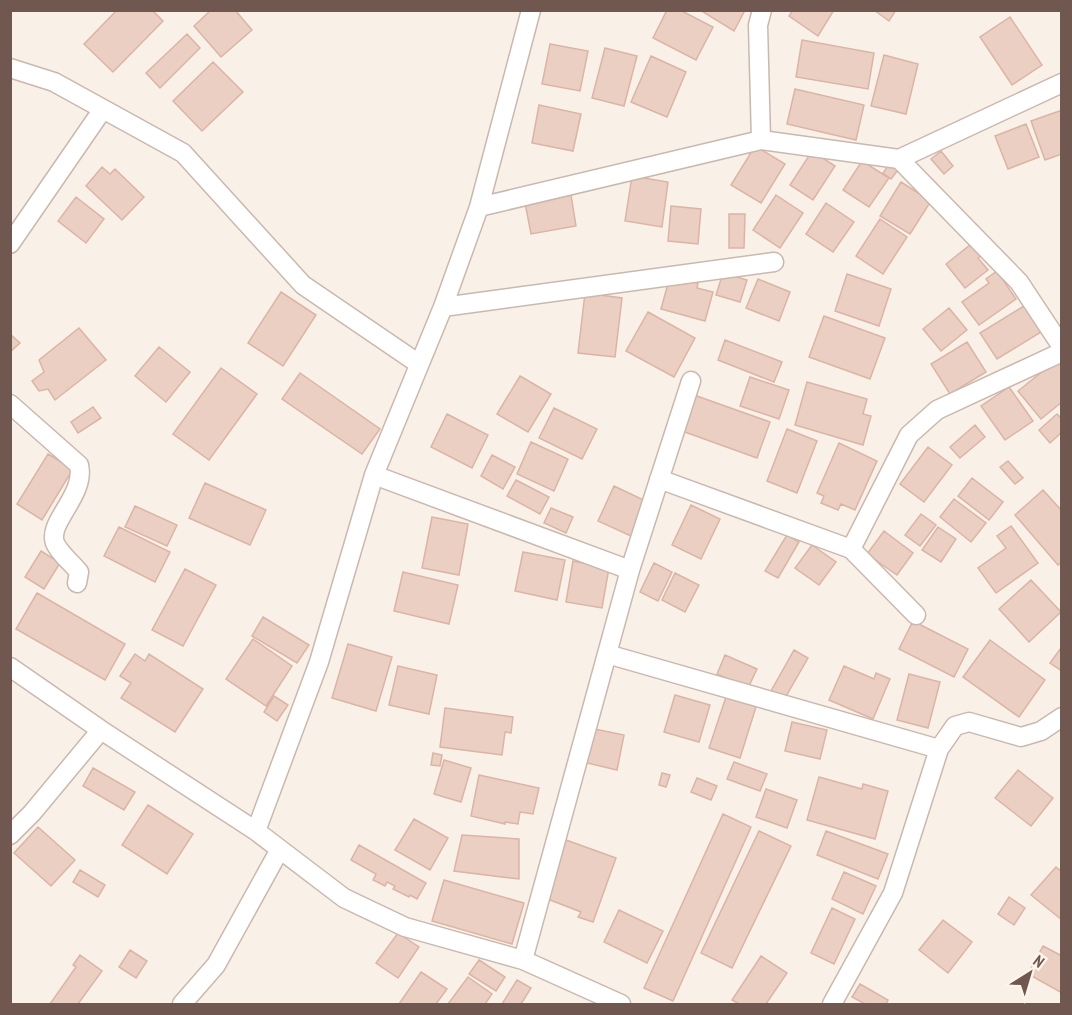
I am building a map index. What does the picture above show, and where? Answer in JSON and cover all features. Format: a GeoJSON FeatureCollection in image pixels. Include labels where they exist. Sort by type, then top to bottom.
{"type":"FeatureCollection","features":[{"type":"Feature","properties":{"kind":"street"},"geometry":{"type":"LineString","coordinates":[[256,831],[319,662],[374,476],[443,307],[479,207],[531,10]]}},
{"type":"Feature","properties":{"kind":"street"},"geometry":{"type":"LineString","coordinates":[[761,140],[758,25],[762,10]]}},
{"type":"Feature","properties":{"kind":"street"},"geometry":{"type":"LineString","coordinates":[[10,68],[54,82],[183,153],[303,285],[419,364]]}},
{"type":"Feature","properties":{"kind":"street"},"geometry":{"type":"LineString","coordinates":[[479,207],[761,140],[899,159],[1062,83]]}},
{"type":"Feature","properties":{"kind":"street"},"geometry":{"type":"LineString","coordinates":[[10,244],[103,108]]}},
{"type":"Feature","properties":{"kind":"street"},"geometry":{"type":"LineString","coordinates":[[899,159],[1019,282],[1062,347]]}},
{"type":"Feature","properties":{"kind":"street"},"geometry":{"type":"LineString","coordinates":[[443,307],[774,262]]}},
{"type":"Feature","properties":{"kind":"street"},"geometry":{"type":"LineString","coordinates":[[851,549],[909,435],[937,410],[1062,352]]}},
{"type":"Feature","properties":{"kind":"street"},"geometry":{"type":"LineString","coordinates":[[523,960],[630,570],[691,381]]}},
{"type":"Feature","properties":{"kind":"street"},"geometry":{"type":"LineString","coordinates":[[10,404],[79,465],[82,476],[54,532],[55,543],[79,572],[77,583]]}},
{"type":"Feature","properties":{"kind":"street"},"geometry":{"type":"LineString","coordinates":[[374,476],[630,570]]}},
{"type":"Feature","properties":{"kind":"street"},"geometry":{"type":"LineString","coordinates":[[659,479],[851,549],[916,615]]}},
{"type":"Feature","properties":{"kind":"street"},"geometry":{"type":"LineString","coordinates":[[607,654],[939,749]]}},
{"type":"Feature","properties":{"kind":"street"},"geometry":{"type":"LineString","coordinates":[[10,667],[100,730],[256,831],[279,851],[344,897],[405,927],[523,960],[621,1005]]}},
{"type":"Feature","properties":{"kind":"street"},"geometry":{"type":"LineString","coordinates":[[832,1005],[893,893],[939,749],[955,726],[969,722],[1021,737],[1041,730],[1062,717]]}},
{"type":"Feature","properties":{"kind":"street"},"geometry":{"type":"LineString","coordinates":[[10,835],[32,813],[100,730]]}},
{"type":"Feature","properties":{"kind":"street"},"geometry":{"type":"LineString","coordinates":[[182,1005],[216,966],[279,851]]}},
{"type":"Feature","properties":{"kind":"building"},"geometry":{"type":"Polygon","coordinates":[[[117,10],[152,10],[163,21],[113,72],[84,44],[117,10]]]}},
{"type":"Feature","properties":{"kind":"building"},"geometry":{"type":"Polygon","coordinates":[[[211,10],[235,10],[252,30],[221,57],[194,26],[211,10]]]}},
{"type":"Feature","properties":{"kind":"building"},"geometry":{"type":"Polygon","coordinates":[[[667,10],[680,10],[713,27],[696,60],[653,38],[667,10]]]}},
{"type":"Feature","properties":{"kind":"building"},"geometry":{"type":"Polygon","coordinates":[[[700,10],[745,10],[734,31],[700,10]]]}},
{"type":"Feature","properties":{"kind":"building"},"geometry":{"type":"Polygon","coordinates":[[[793,10],[834,10],[818,36],[789,16],[793,10]]]}},
{"type":"Feature","properties":{"kind":"building"},"geometry":{"type":"Polygon","coordinates":[[[874,10],[896,10],[889,21],[874,10]]]}},
{"type":"Feature","properties":{"kind":"building"},"geometry":{"type":"Polygon","coordinates":[[[1010,17],[1042,65],[1012,85],[980,37],[1010,17]]]}},
{"type":"Feature","properties":{"kind":"building"},"geometry":{"type":"Polygon","coordinates":[[[187,34],[200,48],[160,88],[146,73],[187,34]]]}},
{"type":"Feature","properties":{"kind":"building"},"geometry":{"type":"Polygon","coordinates":[[[802,40],[874,53],[868,89],[796,77],[802,40]]]}},
{"type":"Feature","properties":{"kind":"building"},"geometry":{"type":"Polygon","coordinates":[[[550,44],[588,51],[580,91],[542,84],[550,44]]]}},
{"type":"Feature","properties":{"kind":"building"},"geometry":{"type":"Polygon","coordinates":[[[605,48],[637,56],[624,106],[592,98],[605,48]]]}},
{"type":"Feature","properties":{"kind":"building"},"geometry":{"type":"Polygon","coordinates":[[[884,55],[918,64],[906,114],[871,106],[884,55]]]}},
{"type":"Feature","properties":{"kind":"building"},"geometry":{"type":"Polygon","coordinates":[[[651,56],[686,72],[667,117],[631,102],[651,56]]]}},
{"type":"Feature","properties":{"kind":"building"},"geometry":{"type":"Polygon","coordinates":[[[213,62],[243,92],[202,131],[173,101],[213,62]]]}},
{"type":"Feature","properties":{"kind":"building"},"geometry":{"type":"Polygon","coordinates":[[[795,89],[864,105],[856,140],[787,124],[795,89]]]}},
{"type":"Feature","properties":{"kind":"building"},"geometry":{"type":"Polygon","coordinates":[[[539,105],[581,114],[573,151],[532,143],[539,105]]]}},
{"type":"Feature","properties":{"kind":"building"},"geometry":{"type":"Polygon","coordinates":[[[1062,110],[1062,154],[1045,160],[1031,121],[1062,110]]]}},
{"type":"Feature","properties":{"kind":"building"},"geometry":{"type":"Polygon","coordinates":[[[1026,124],[1039,157],[1008,169],[995,136],[1026,124]]]}},
{"type":"Feature","properties":{"kind":"building"},"geometry":{"type":"Polygon","coordinates":[[[755,146],[785,164],[761,203],[731,185],[755,146]]]}},
{"type":"Feature","properties":{"kind":"building"},"geometry":{"type":"Polygon","coordinates":[[[812,151],[835,166],[813,200],[790,185],[812,151]]]}},
{"type":"Feature","properties":{"kind":"building"},"geometry":{"type":"Polygon","coordinates":[[[941,151],[953,166],[944,174],[931,159],[941,151]]]}},
{"type":"Feature","properties":{"kind":"building"},"geometry":{"type":"Polygon","coordinates":[[[892,160],[901,166],[891,179],[883,173],[892,160]]]}},
{"type":"Feature","properties":{"kind":"building"},"geometry":{"type":"Polygon","coordinates":[[[862,161],[889,178],[869,207],[843,190],[862,161]]]}},
{"type":"Feature","properties":{"kind":"building"},"geometry":{"type":"Polygon","coordinates":[[[102,167],[110,174],[115,169],[144,197],[122,220],[86,186],[102,167]]]}},
{"type":"Feature","properties":{"kind":"building"},"geometry":{"type":"Polygon","coordinates":[[[632,176],[668,182],[662,227],[625,221],[632,176]]]}},
{"type":"Feature","properties":{"kind":"building"},"geometry":{"type":"Polygon","coordinates":[[[901,182],[931,201],[910,234],[880,216],[901,182]]]}},
{"type":"Feature","properties":{"kind":"building"},"geometry":{"type":"Polygon","coordinates":[[[571,195],[576,226],[531,234],[525,203],[571,195]]]}},
{"type":"Feature","properties":{"kind":"building"},"geometry":{"type":"Polygon","coordinates":[[[776,195],[803,213],[780,248],[753,230],[776,195]]]}},
{"type":"Feature","properties":{"kind":"building"},"geometry":{"type":"Polygon","coordinates":[[[76,197],[104,219],[86,243],[58,221],[76,197]]]}},
{"type":"Feature","properties":{"kind":"building"},"geometry":{"type":"Polygon","coordinates":[[[826,203],[854,222],[833,252],[806,234],[826,203]]]}},
{"type":"Feature","properties":{"kind":"building"},"geometry":{"type":"Polygon","coordinates":[[[671,206],[701,209],[698,244],[668,241],[671,206]]]}},
{"type":"Feature","properties":{"kind":"building"},"geometry":{"type":"Polygon","coordinates":[[[729,214],[745,214],[744,248],[729,248],[729,214]]]}},
{"type":"Feature","properties":{"kind":"building"},"geometry":{"type":"Polygon","coordinates":[[[880,219],[907,237],[883,274],[856,256],[880,219]]]}},
{"type":"Feature","properties":{"kind":"building"},"geometry":{"type":"Polygon","coordinates":[[[975,241],[985,253],[978,258],[988,270],[965,288],[946,264],[975,241]]]}},
{"type":"Feature","properties":{"kind":"building"},"geometry":{"type":"Polygon","coordinates":[[[997,271],[1016,299],[979,325],[962,302],[989,283],[986,279],[997,271]]]}},
{"type":"Feature","properties":{"kind":"building"},"geometry":{"type":"Polygon","coordinates":[[[723,273],[747,280],[740,302],[716,295],[723,273]]]}},
{"type":"Feature","properties":{"kind":"building"},"geometry":{"type":"Polygon","coordinates":[[[847,274],[891,289],[879,326],[835,311],[847,274]]]}},
{"type":"Feature","properties":{"kind":"building"},"geometry":{"type":"Polygon","coordinates":[[[683,278],[698,283],[697,288],[713,292],[705,321],[661,309],[669,280],[683,278]]]}},
{"type":"Feature","properties":{"kind":"building"},"geometry":{"type":"Polygon","coordinates":[[[758,279],[790,292],[779,321],[746,308],[758,279]]]}},
{"type":"Feature","properties":{"kind":"building"},"geometry":{"type":"Polygon","coordinates":[[[281,292],[316,315],[283,366],[248,343],[281,292]]]}},
{"type":"Feature","properties":{"kind":"building"},"geometry":{"type":"Polygon","coordinates":[[[585,293],[622,298],[615,357],[578,353],[585,293]]]}},
{"type":"Feature","properties":{"kind":"building"},"geometry":{"type":"Polygon","coordinates":[[[1024,306],[1041,332],[997,359],[980,333],[1024,306]]]}},
{"type":"Feature","properties":{"kind":"building"},"geometry":{"type":"Polygon","coordinates":[[[949,308],[967,330],[941,351],[923,329],[949,308]]]}},
{"type":"Feature","properties":{"kind":"building"},"geometry":{"type":"Polygon","coordinates":[[[648,312],[695,338],[674,377],[626,351],[648,312]]]}},
{"type":"Feature","properties":{"kind":"building"},"geometry":{"type":"Polygon","coordinates":[[[824,316],[885,338],[870,379],[809,357],[824,316]]]}},
{"type":"Feature","properties":{"kind":"building"},"geometry":{"type":"Polygon","coordinates":[[[79,328],[106,360],[55,400],[48,389],[39,391],[32,381],[44,372],[39,360],[79,328]]]}},
{"type":"Feature","properties":{"kind":"building"},"geometry":{"type":"Polygon","coordinates":[[[10,334],[20,343],[10,352],[10,334]]]}},
{"type":"Feature","properties":{"kind":"building"},"geometry":{"type":"Polygon","coordinates":[[[725,340],[782,362],[774,382],[718,360],[725,340]]]}},
{"type":"Feature","properties":{"kind":"building"},"geometry":{"type":"Polygon","coordinates":[[[967,342],[986,372],[950,394],[931,364],[967,342]]]}},
{"type":"Feature","properties":{"kind":"building"},"geometry":{"type":"Polygon","coordinates":[[[159,347],[190,372],[166,402],[135,376],[159,347]]]}},
{"type":"Feature","properties":{"kind":"building"},"geometry":{"type":"Polygon","coordinates":[[[1059,358],[1062,361],[1062,402],[1041,419],[1018,391],[1059,358]]]}},
{"type":"Feature","properties":{"kind":"building"},"geometry":{"type":"Polygon","coordinates":[[[221,368],[257,394],[209,460],[173,434],[221,368]]]}},
{"type":"Feature","properties":{"kind":"building"},"geometry":{"type":"Polygon","coordinates":[[[300,373],[380,429],[362,454],[282,399],[300,373]]]}},
{"type":"Feature","properties":{"kind":"building"},"geometry":{"type":"Polygon","coordinates":[[[520,376],[551,394],[528,432],[497,414],[520,376]]]}},
{"type":"Feature","properties":{"kind":"building"},"geometry":{"type":"Polygon","coordinates":[[[750,377],[789,390],[779,419],[740,406],[750,377]]]}},
{"type":"Feature","properties":{"kind":"building"},"geometry":{"type":"Polygon","coordinates":[[[807,382],[867,399],[863,414],[871,416],[863,445],[795,425],[807,382]]]}},
{"type":"Feature","properties":{"kind":"building"},"geometry":{"type":"Polygon","coordinates":[[[1009,387],[1033,421],[1005,440],[981,406],[1009,387]]]}},
{"type":"Feature","properties":{"kind":"building"},"geometry":{"type":"Polygon","coordinates":[[[694,395],[770,422],[757,458],[682,431],[694,395]]]}},
{"type":"Feature","properties":{"kind":"building"},"geometry":{"type":"Polygon","coordinates":[[[93,407],[101,418],[78,433],[71,422],[93,407]]]}},
{"type":"Feature","properties":{"kind":"building"},"geometry":{"type":"Polygon","coordinates":[[[554,408],[597,429],[582,459],[539,438],[554,408]]]}},
{"type":"Feature","properties":{"kind":"building"},"geometry":{"type":"Polygon","coordinates":[[[447,414],[488,435],[472,468],[431,447],[447,414]]]}},
{"type":"Feature","properties":{"kind":"building"},"geometry":{"type":"Polygon","coordinates":[[[1057,414],[1062,419],[1062,432],[1050,443],[1039,430],[1057,414]]]}},
{"type":"Feature","properties":{"kind":"building"},"geometry":{"type":"Polygon","coordinates":[[[975,425],[985,437],[960,458],[950,447],[975,425]]]}},
{"type":"Feature","properties":{"kind":"building"},"geometry":{"type":"Polygon","coordinates":[[[787,429],[817,441],[797,493],[767,481],[787,429]]]}},
{"type":"Feature","properties":{"kind":"building"},"geometry":{"type":"Polygon","coordinates":[[[531,442],[568,459],[554,491],[517,474],[531,442]]]}},
{"type":"Feature","properties":{"kind":"building"},"geometry":{"type":"Polygon","coordinates":[[[839,443],[877,461],[855,510],[841,504],[838,510],[821,503],[824,496],[817,493],[839,443]]]}},
{"type":"Feature","properties":{"kind":"building"},"geometry":{"type":"Polygon","coordinates":[[[928,447],[952,465],[924,502],[900,484],[928,447]]]}},
{"type":"Feature","properties":{"kind":"building"},"geometry":{"type":"Polygon","coordinates":[[[48,454],[73,469],[42,520],[17,504],[48,454]]]}},
{"type":"Feature","properties":{"kind":"building"},"geometry":{"type":"Polygon","coordinates":[[[492,455],[515,467],[503,489],[481,476],[492,455]]]}},
{"type":"Feature","properties":{"kind":"building"},"geometry":{"type":"Polygon","coordinates":[[[1008,461],[1023,478],[1015,484],[1000,467],[1008,461]]]}},
{"type":"Feature","properties":{"kind":"building"},"geometry":{"type":"Polygon","coordinates":[[[972,478],[1003,502],[989,520],[958,496],[972,478]]]}},
{"type":"Feature","properties":{"kind":"building"},"geometry":{"type":"Polygon","coordinates":[[[516,480],[549,497],[540,514],[507,496],[516,480]]]}},
{"type":"Feature","properties":{"kind":"building"},"geometry":{"type":"Polygon","coordinates":[[[205,483],[266,510],[250,545],[189,518],[205,483]]]}},
{"type":"Feature","properties":{"kind":"building"},"geometry":{"type":"Polygon","coordinates":[[[614,486],[648,502],[633,537],[598,521],[614,486]]]}},
{"type":"Feature","properties":{"kind":"building"},"geometry":{"type":"Polygon","coordinates":[[[1043,490],[1062,511],[1062,562],[1058,565],[1015,515],[1043,490]]]}},
{"type":"Feature","properties":{"kind":"building"},"geometry":{"type":"Polygon","coordinates":[[[954,499],[986,523],[971,542],[940,517],[954,499]]]}},
{"type":"Feature","properties":{"kind":"building"},"geometry":{"type":"Polygon","coordinates":[[[691,505],[720,519],[701,559],[672,545],[691,505]]]}},
{"type":"Feature","properties":{"kind":"building"},"geometry":{"type":"Polygon","coordinates":[[[135,506],[177,525],[167,546],[125,527],[135,506]]]}},
{"type":"Feature","properties":{"kind":"building"},"geometry":{"type":"Polygon","coordinates":[[[551,508],[573,517],[566,533],[544,523],[551,508]]]}},
{"type":"Feature","properties":{"kind":"building"},"geometry":{"type":"Polygon","coordinates":[[[921,514],[936,525],[920,546],[905,535],[921,514]]]}},
{"type":"Feature","properties":{"kind":"building"},"geometry":{"type":"Polygon","coordinates":[[[432,517],[468,524],[459,575],[422,568],[432,517]]]}},
{"type":"Feature","properties":{"kind":"building"},"geometry":{"type":"Polygon","coordinates":[[[1011,526],[1038,563],[996,593],[978,568],[1006,548],[997,536],[1011,526]]]}},
{"type":"Feature","properties":{"kind":"building"},"geometry":{"type":"Polygon","coordinates":[[[119,527],[170,552],[155,582],[104,556],[119,527]]]}},
{"type":"Feature","properties":{"kind":"building"},"geometry":{"type":"Polygon","coordinates":[[[938,527],[956,539],[941,562],[922,550],[938,527]]]}},
{"type":"Feature","properties":{"kind":"building"},"geometry":{"type":"Polygon","coordinates":[[[884,531],[913,553],[897,575],[867,554],[884,531]]]}},
{"type":"Feature","properties":{"kind":"building"},"geometry":{"type":"Polygon","coordinates":[[[787,535],[799,542],[778,578],[765,571],[787,535]]]}},
{"type":"Feature","properties":{"kind":"building"},"geometry":{"type":"Polygon","coordinates":[[[812,545],[836,562],[819,585],[795,568],[812,545]]]}},
{"type":"Feature","properties":{"kind":"building"},"geometry":{"type":"Polygon","coordinates":[[[41,551],[60,563],[44,589],[25,577],[41,551]]]}},
{"type":"Feature","properties":{"kind":"building"},"geometry":{"type":"Polygon","coordinates":[[[523,552],[565,560],[557,600],[515,591],[523,552]]]}},
{"type":"Feature","properties":{"kind":"building"},"geometry":{"type":"Polygon","coordinates":[[[573,561],[609,568],[602,608],[566,602],[573,561]]]}},
{"type":"Feature","properties":{"kind":"building"},"geometry":{"type":"Polygon","coordinates":[[[654,563],[672,572],[658,601],[640,592],[654,563]]]}},
{"type":"Feature","properties":{"kind":"building"},"geometry":{"type":"Polygon","coordinates":[[[185,569],[216,585],[183,646],[152,630],[185,569]]]}},
{"type":"Feature","properties":{"kind":"building"},"geometry":{"type":"Polygon","coordinates":[[[403,572],[458,585],[449,624],[394,611],[403,572]]]}},
{"type":"Feature","properties":{"kind":"building"},"geometry":{"type":"Polygon","coordinates":[[[675,573],[699,585],[685,612],[662,600],[675,573]]]}},
{"type":"Feature","properties":{"kind":"building"},"geometry":{"type":"Polygon","coordinates":[[[1031,580],[1061,612],[1029,642],[999,609],[1031,580]]]}},
{"type":"Feature","properties":{"kind":"building"},"geometry":{"type":"Polygon","coordinates":[[[37,593],[125,644],[105,680],[16,629],[37,593]]]}},
{"type":"Feature","properties":{"kind":"building"},"geometry":{"type":"Polygon","coordinates":[[[263,617],[309,645],[297,663],[252,636],[263,617]]]}},
{"type":"Feature","properties":{"kind":"building"},"geometry":{"type":"Polygon","coordinates":[[[913,621],[968,649],[954,677],[899,649],[913,621]]]}},
{"type":"Feature","properties":{"kind":"building"},"geometry":{"type":"Polygon","coordinates":[[[253,639],[292,666],[266,706],[226,679],[253,639]]]}},
{"type":"Feature","properties":{"kind":"building"},"geometry":{"type":"Polygon","coordinates":[[[990,640],[1045,680],[1019,717],[963,677],[990,640]]]}},
{"type":"Feature","properties":{"kind":"building"},"geometry":{"type":"Polygon","coordinates":[[[348,644],[392,657],[376,711],[332,698],[348,644]]]}},
{"type":"Feature","properties":{"kind":"building"},"geometry":{"type":"Polygon","coordinates":[[[1062,649],[1062,671],[1050,663],[1062,649]]]}},
{"type":"Feature","properties":{"kind":"building"},"geometry":{"type":"Polygon","coordinates":[[[794,650],[808,658],[785,698],[771,691],[794,650]]]}},
{"type":"Feature","properties":{"kind":"building"},"geometry":{"type":"Polygon","coordinates":[[[135,654],[145,661],[149,654],[203,689],[175,732],[121,698],[131,683],[120,676],[135,654]]]}},
{"type":"Feature","properties":{"kind":"building"},"geometry":{"type":"Polygon","coordinates":[[[725,655],[757,669],[748,688],[717,674],[725,655]]]}},
{"type":"Feature","properties":{"kind":"building"},"geometry":{"type":"Polygon","coordinates":[[[398,666],[437,675],[429,714],[389,705],[398,666]]]}},
{"type":"Feature","properties":{"kind":"building"},"geometry":{"type":"Polygon","coordinates":[[[844,666],[874,679],[876,673],[890,679],[873,719],[829,700],[844,666]]]}},
{"type":"Feature","properties":{"kind":"building"},"geometry":{"type":"Polygon","coordinates":[[[909,674],[940,682],[928,728],[897,720],[909,674]]]}},
{"type":"Feature","properties":{"kind":"building"},"geometry":{"type":"Polygon","coordinates":[[[675,695],[710,705],[699,742],[664,732],[675,695]]]}},
{"type":"Feature","properties":{"kind":"building"},"geometry":{"type":"Polygon","coordinates":[[[274,696],[288,705],[277,721],[264,712],[274,696]]]}},
{"type":"Feature","properties":{"kind":"building"},"geometry":{"type":"Polygon","coordinates":[[[726,697],[756,707],[740,758],[709,748],[726,697]]]}},
{"type":"Feature","properties":{"kind":"building"},"geometry":{"type":"Polygon","coordinates":[[[445,708],[513,717],[511,733],[505,732],[502,755],[440,747],[445,708]]]}},
{"type":"Feature","properties":{"kind":"building"},"geometry":{"type":"Polygon","coordinates":[[[792,722],[827,730],[820,759],[785,751],[792,722]]]}},
{"type":"Feature","properties":{"kind":"building"},"geometry":{"type":"Polygon","coordinates":[[[590,728],[624,735],[617,770],[583,762],[590,728]]]}},
{"type":"Feature","properties":{"kind":"building"},"geometry":{"type":"Polygon","coordinates":[[[433,753],[442,755],[440,766],[431,765],[433,753]]]}},
{"type":"Feature","properties":{"kind":"building"},"geometry":{"type":"Polygon","coordinates":[[[444,760],[471,768],[461,802],[434,794],[444,760]]]}},
{"type":"Feature","properties":{"kind":"building"},"geometry":{"type":"Polygon","coordinates":[[[734,762],[767,774],[760,791],[727,779],[734,762]]]}},
{"type":"Feature","properties":{"kind":"building"},"geometry":{"type":"Polygon","coordinates":[[[93,768],[135,792],[124,810],[83,786],[93,768]]]}},
{"type":"Feature","properties":{"kind":"building"},"geometry":{"type":"Polygon","coordinates":[[[1018,770],[1053,798],[1031,826],[995,798],[1018,770]]]}},
{"type":"Feature","properties":{"kind":"building"},"geometry":{"type":"Polygon","coordinates":[[[662,773],[670,775],[666,787],[659,785],[662,773]]]}},
{"type":"Feature","properties":{"kind":"building"},"geometry":{"type":"Polygon","coordinates":[[[479,775],[539,788],[533,814],[520,812],[518,824],[505,822],[505,824],[471,816],[479,775]]]}},
{"type":"Feature","properties":{"kind":"building"},"geometry":{"type":"Polygon","coordinates":[[[819,777],[862,789],[863,784],[888,791],[875,839],[807,820],[819,777]]]}},
{"type":"Feature","properties":{"kind":"building"},"geometry":{"type":"Polygon","coordinates":[[[697,778],[717,786],[711,800],[691,792],[697,778]]]}},
{"type":"Feature","properties":{"kind":"building"},"geometry":{"type":"Polygon","coordinates":[[[766,789],[797,800],[787,828],[756,817],[766,789]]]}},
{"type":"Feature","properties":{"kind":"building"},"geometry":{"type":"Polygon","coordinates":[[[148,805],[193,834],[167,874],[122,845],[148,805]]]}},
{"type":"Feature","properties":{"kind":"building"},"geometry":{"type":"Polygon","coordinates":[[[723,814],[751,827],[673,1001],[644,988],[723,814]]]}},
{"type":"Feature","properties":{"kind":"building"},"geometry":{"type":"Polygon","coordinates":[[[414,819],[448,838],[430,870],[395,850],[414,819]]]}},
{"type":"Feature","properties":{"kind":"building"},"geometry":{"type":"Polygon","coordinates":[[[38,827],[75,860],[51,886],[14,853],[38,827]]]}},
{"type":"Feature","properties":{"kind":"building"},"geometry":{"type":"Polygon","coordinates":[[[759,831],[791,846],[732,968],[701,953],[759,831]]]}},
{"type":"Feature","properties":{"kind":"building"},"geometry":{"type":"Polygon","coordinates":[[[826,831],[888,854],[878,879],[817,855],[826,831]]]}},
{"type":"Feature","properties":{"kind":"building"},"geometry":{"type":"Polygon","coordinates":[[[462,835],[519,839],[519,879],[454,871],[462,835]]]}},
{"type":"Feature","properties":{"kind":"building"},"geometry":{"type":"Polygon","coordinates":[[[566,840],[616,858],[593,922],[578,917],[581,912],[545,898],[566,840]]]}},
{"type":"Feature","properties":{"kind":"building"},"geometry":{"type":"Polygon","coordinates":[[[359,845],[426,883],[417,899],[393,889],[395,886],[387,882],[385,886],[373,880],[376,874],[351,860],[359,845]]]}},
{"type":"Feature","properties":{"kind":"building"},"geometry":{"type":"Polygon","coordinates":[[[1056,867],[1062,872],[1062,920],[1031,895],[1056,867]]]}},
{"type":"Feature","properties":{"kind":"building"},"geometry":{"type":"Polygon","coordinates":[[[80,870],[105,885],[98,897],[73,882],[80,870]]]}},
{"type":"Feature","properties":{"kind":"building"},"geometry":{"type":"Polygon","coordinates":[[[844,872],[876,886],[863,914],[832,899],[844,872]]]}},
{"type":"Feature","properties":{"kind":"building"},"geometry":{"type":"Polygon","coordinates":[[[444,880],[524,903],[512,944],[432,921],[444,880]]]}},
{"type":"Feature","properties":{"kind":"building"},"geometry":{"type":"Polygon","coordinates":[[[1009,897],[1025,908],[1014,925],[998,914],[1009,897]]]}},
{"type":"Feature","properties":{"kind":"building"},"geometry":{"type":"Polygon","coordinates":[[[832,908],[855,919],[834,964],[811,953],[832,908]]]}},
{"type":"Feature","properties":{"kind":"building"},"geometry":{"type":"Polygon","coordinates":[[[619,910],[663,931],[647,963],[604,942],[619,910]]]}},
{"type":"Feature","properties":{"kind":"building"},"geometry":{"type":"Polygon","coordinates":[[[943,920],[972,942],[948,973],[919,950],[943,920]]]}},
{"type":"Feature","properties":{"kind":"building"},"geometry":{"type":"Polygon","coordinates":[[[398,933],[419,947],[398,978],[376,963],[398,933]]]}},
{"type":"Feature","properties":{"kind":"building"},"geometry":{"type":"Polygon","coordinates":[[[1043,946],[1062,956],[1062,993],[1028,974],[1043,946]]]}},
{"type":"Feature","properties":{"kind":"building"},"geometry":{"type":"Polygon","coordinates":[[[130,950],[147,961],[136,978],[119,967],[130,950]]]}},
{"type":"Feature","properties":{"kind":"building"},"geometry":{"type":"Polygon","coordinates":[[[80,955],[102,971],[78,1004],[50,1004],[76,967],[73,965],[80,955]]]}},
{"type":"Feature","properties":{"kind":"building"},"geometry":{"type":"Polygon","coordinates":[[[761,956],[787,973],[766,1004],[739,1004],[732,1000],[761,956]]]}},
{"type":"Feature","properties":{"kind":"building"},"geometry":{"type":"Polygon","coordinates":[[[479,960],[505,977],[496,991],[469,974],[479,960]]]}},
{"type":"Feature","properties":{"kind":"building"},"geometry":{"type":"Polygon","coordinates":[[[421,972],[447,989],[436,1004],[399,1004],[421,972]]]}},
{"type":"Feature","properties":{"kind":"building"},"geometry":{"type":"Polygon","coordinates":[[[468,977],[492,994],[485,1004],[448,1004],[468,977]]]}},
{"type":"Feature","properties":{"kind":"building"},"geometry":{"type":"Polygon","coordinates":[[[517,980],[531,988],[521,1004],[502,1004],[517,980]]]}},
{"type":"Feature","properties":{"kind":"building"},"geometry":{"type":"Polygon","coordinates":[[[860,984],[888,1000],[886,1004],[865,1004],[852,997],[860,984]]]}}]}
